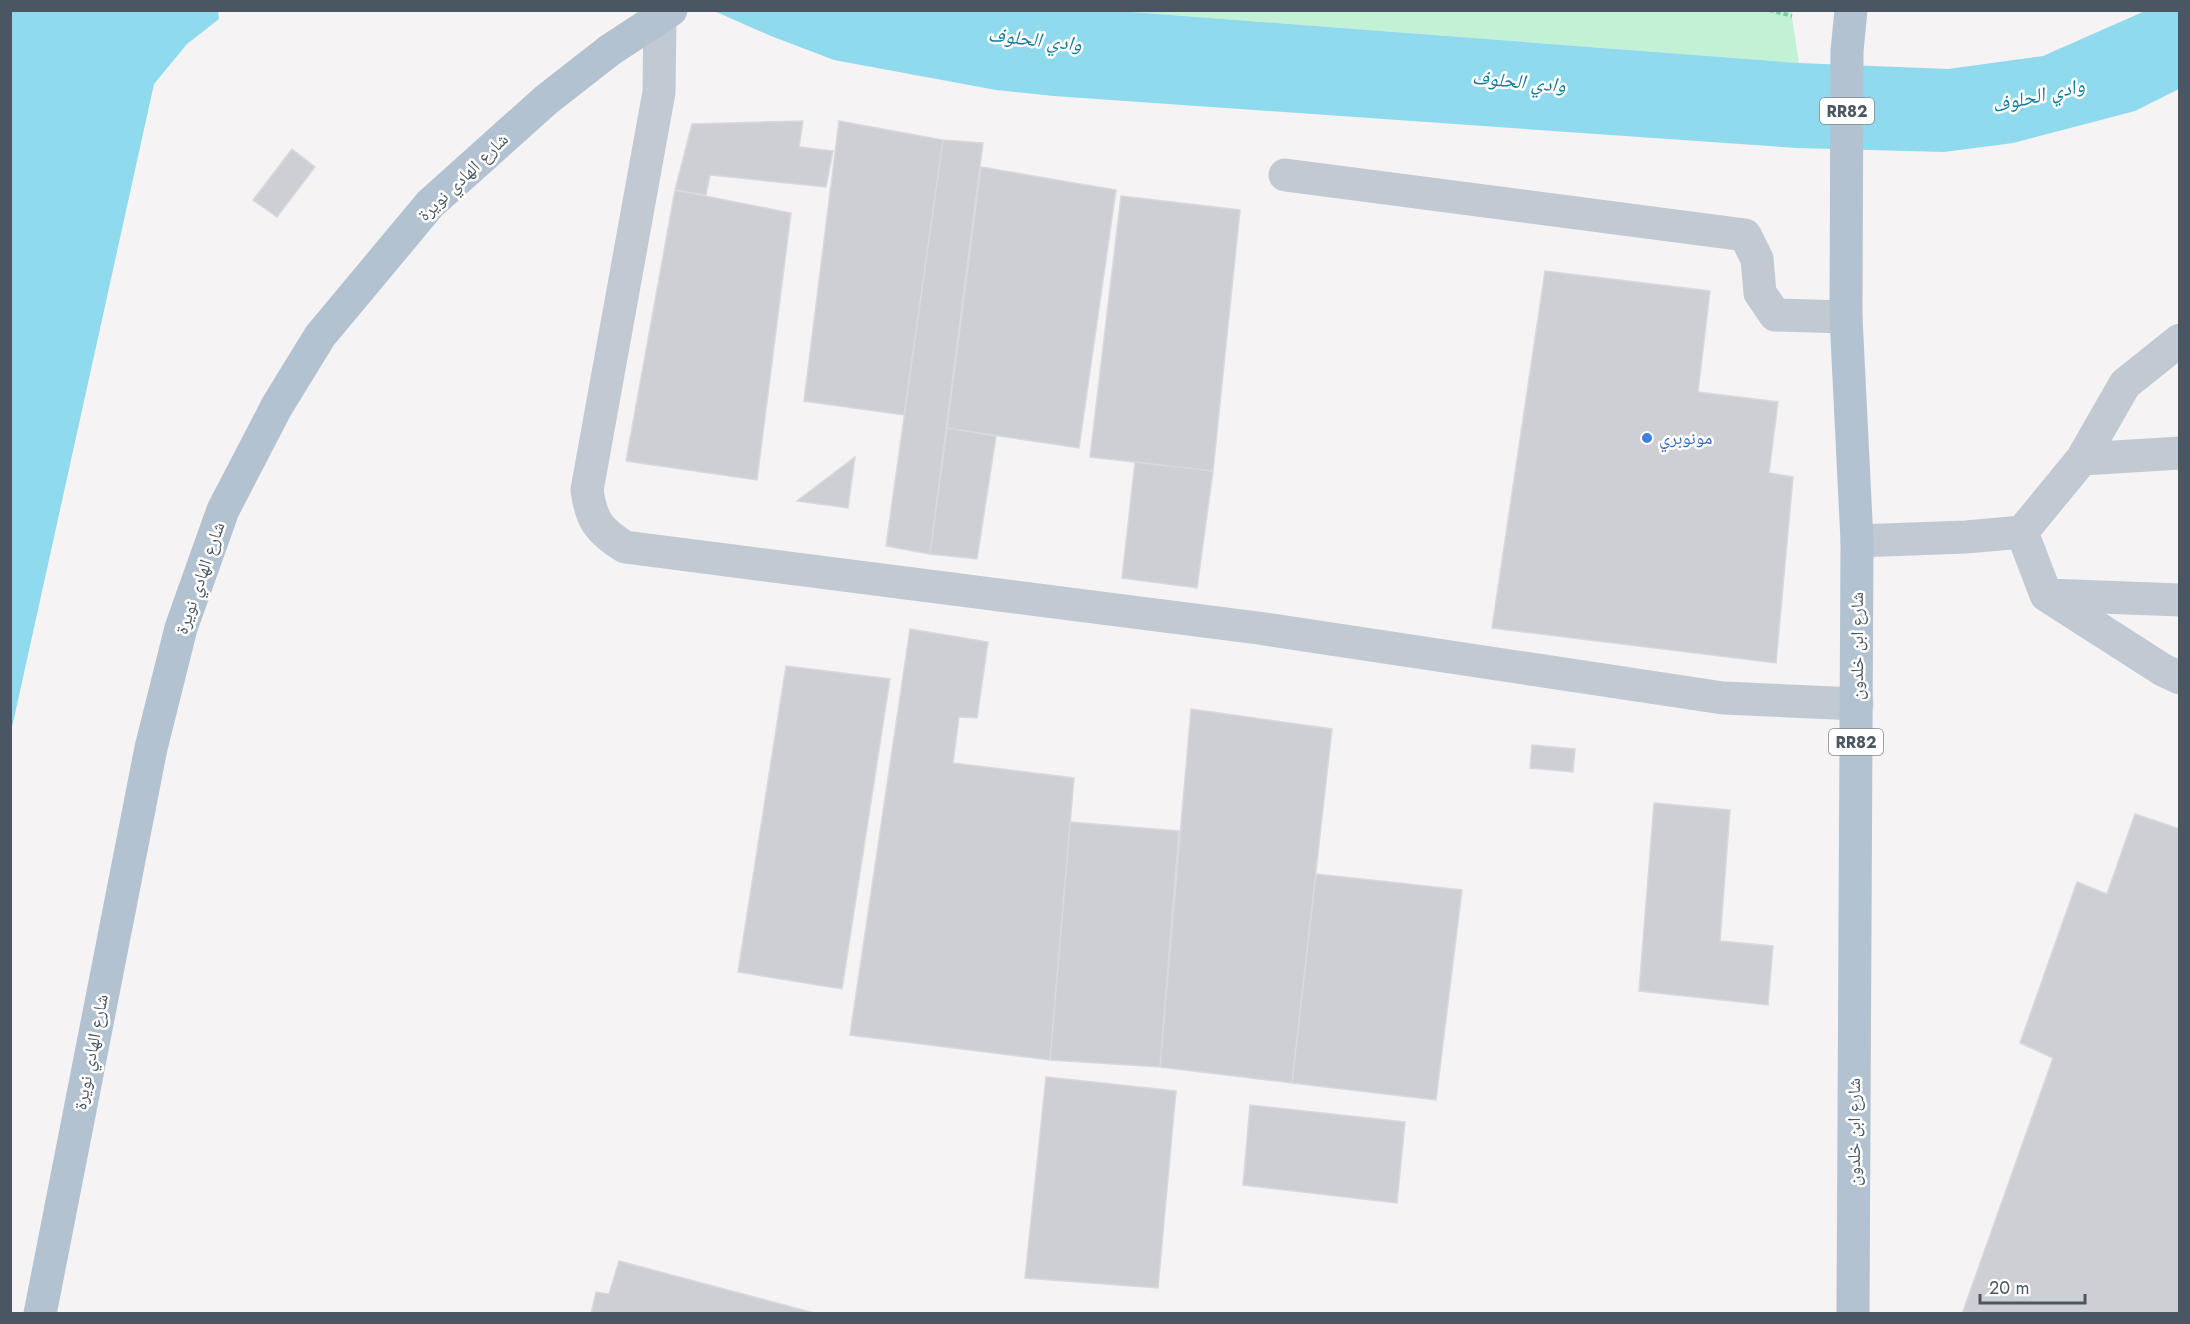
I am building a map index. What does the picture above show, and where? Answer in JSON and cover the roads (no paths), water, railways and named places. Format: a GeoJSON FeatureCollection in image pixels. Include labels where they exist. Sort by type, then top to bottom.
{"type":"FeatureCollection","features":[{"type":"Feature","properties":{"kind":"main road","name":"شارع ابن خلدون"},"geometry":{"type":"LineString","coordinates":[[1833,10],[1847,51]]}},
{"type":"Feature","properties":{"kind":"main road","name":"شارع ابن خلدون"},"geometry":{"type":"LineString","coordinates":[[1851,10],[1847,51],[1846,317],[1857,541],[1853,1314]]}},
{"type":"Feature","properties":{"kind":"main road","name":"شارع الهادي نويرة"},"geometry":{"type":"LineString","coordinates":[[40,1314],[151,748],[181,628],[223,510],[277,406],[320,336],[430,204],[546,100],[610,50],[665,14]]}},
{"type":"Feature","properties":{"kind":"street"},"geometry":{"type":"LineString","coordinates":[[665,14],[659,92],[586,490],[597,524],[610,538],[626,547],[1258,628],[1723,698],[1857,704]]}},
{"type":"Feature","properties":{"kind":"street"},"geometry":{"type":"LineString","coordinates":[[1285,175],[1745,236],[1757,259],[1760,293],[1774,315],[1846,317]]}},
{"type":"Feature","properties":{"kind":"street"},"geometry":{"type":"LineString","coordinates":[[1857,541],[1966,537],[2022,532],[2082,459],[2125,384],[2180,340]]}},
{"type":"Feature","properties":{"kind":"street"},"geometry":{"type":"LineString","coordinates":[[2082,459],[2180,453]]}},
{"type":"Feature","properties":{"kind":"street"},"geometry":{"type":"LineString","coordinates":[[2022,532],[2046,595],[2163,670],[2180,678]]}},
{"type":"Feature","properties":{"kind":"street"},"geometry":{"type":"LineString","coordinates":[[2046,595],[2180,600]]}},
{"type":"Feature","properties":{"kind":"water"},"geometry":{"type":"Polygon","coordinates":[[[11,10],[218,10],[219,19],[187,44],[154,84],[11,732],[11,10]]]}},
{"type":"Feature","properties":{"kind":"water","name":"وادي الحلوف"},"geometry":{"type":"Polygon","coordinates":[[[714,11],[1119,11],[1799,63],[1948,69],[2043,56],[2145,11],[2179,11],[2179,89],[2135,111],[2013,143],[1944,152],[1797,148],[996,90],[834,60],[714,11]]]}},
{"type":"Feature","properties":{"kind":"place","name":"مونوبري"},"geometry":{"type":"Point","coordinates":[1647,438]}}]}
